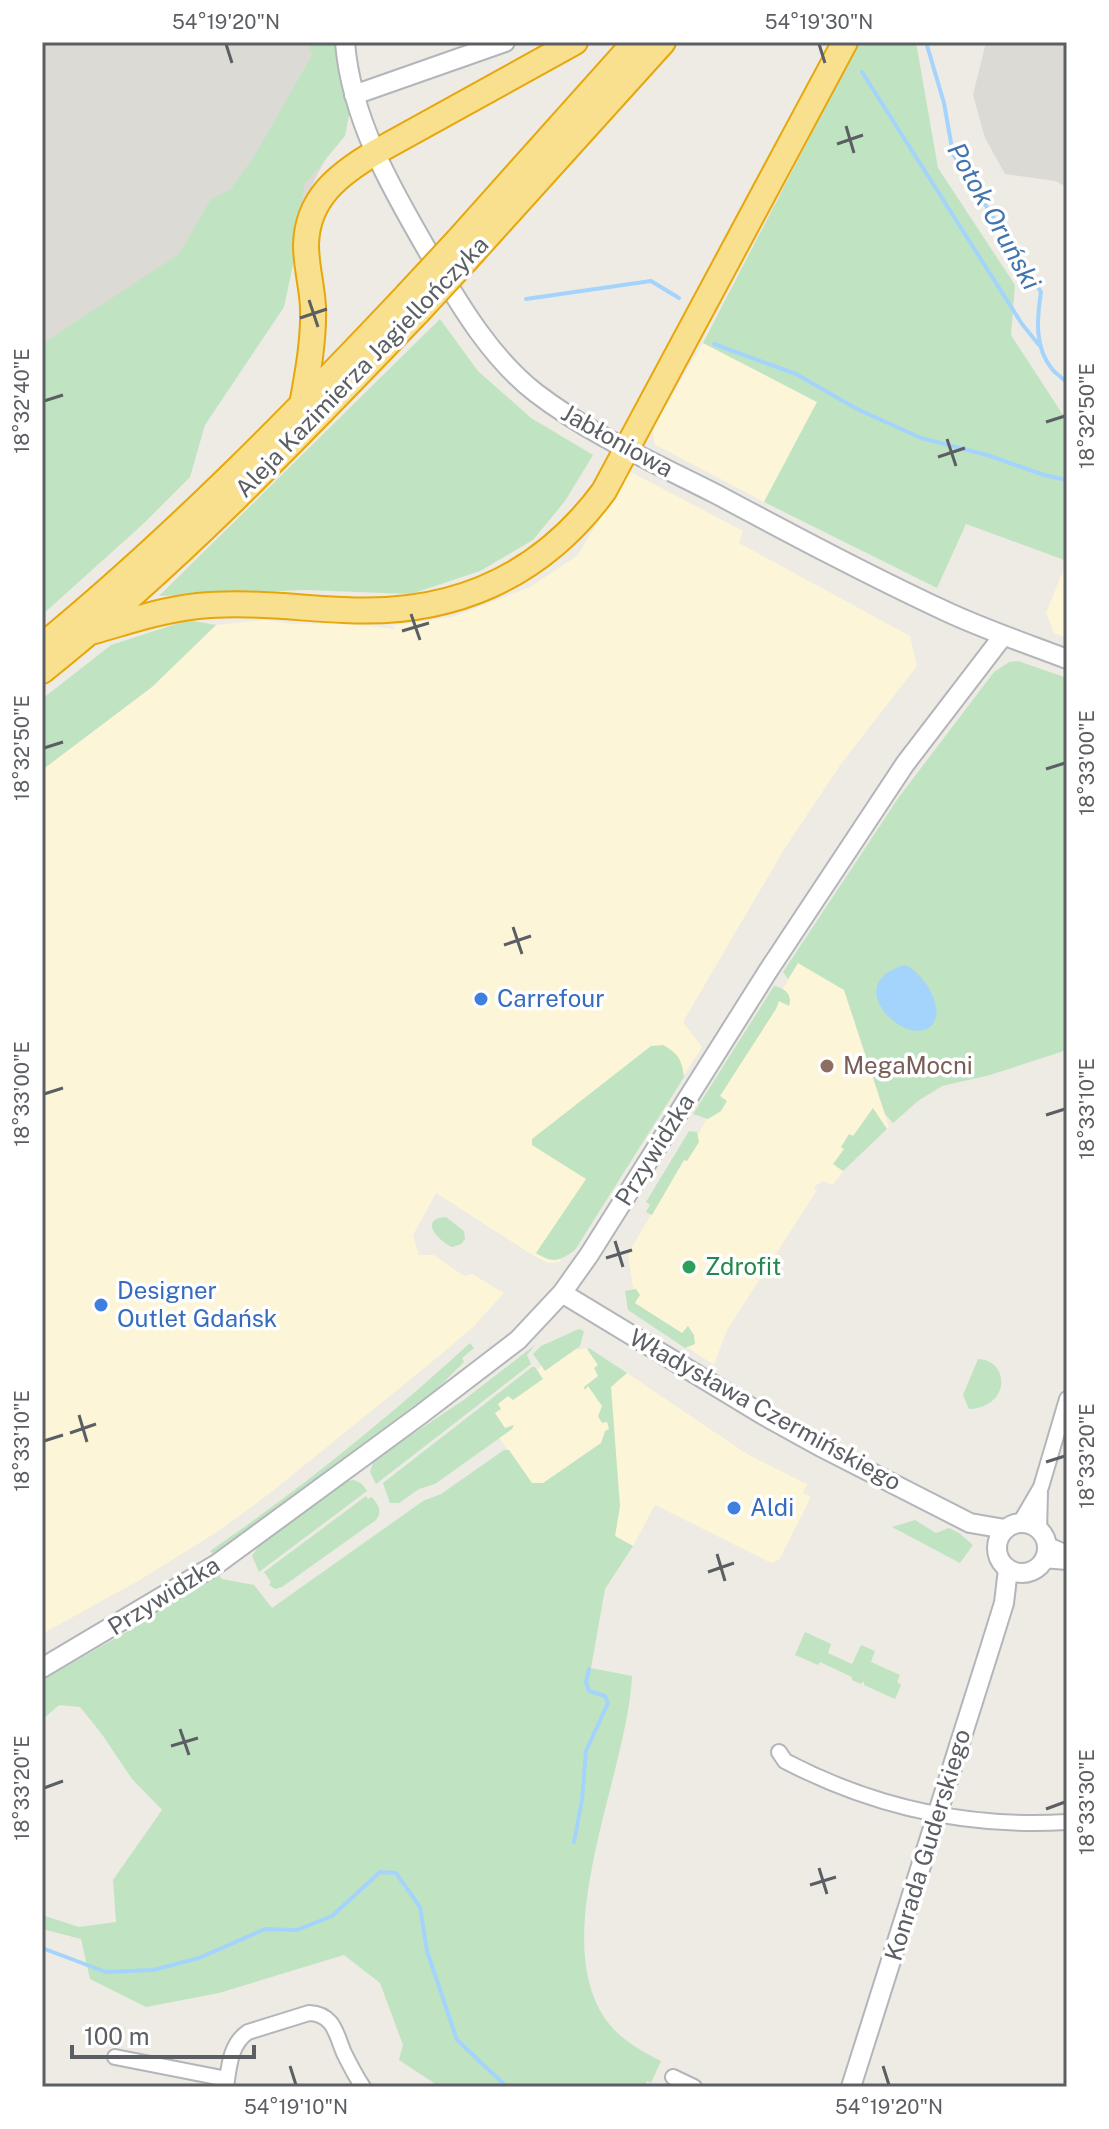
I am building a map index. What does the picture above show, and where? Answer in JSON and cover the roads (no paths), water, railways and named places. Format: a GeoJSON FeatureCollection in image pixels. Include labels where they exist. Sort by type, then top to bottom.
{"type":"FeatureCollection","features":[{"type":"Feature","properties":{"kind":"highway"},"geometry":{"type":"LineString","coordinates":[[302,405],[313,336],[313,302],[306,247],[308,228],[314,207],[327,188],[346,170],[376,152],[575,42]]}},
{"type":"Feature","properties":{"kind":"highway","name":"Aleja Kazimierza Jagiellończyka"},"geometry":{"type":"LineString","coordinates":[[463,249],[635,42]]}},
{"type":"Feature","properties":{"kind":"highway","name":"Aleja Kazimierza Jagiellończyka"},"geometry":{"type":"LineString","coordinates":[[42,671],[91,632],[270,466],[412,304],[663,42]]}},
{"type":"Feature","properties":{"kind":"highway"},"geometry":{"type":"LineString","coordinates":[[91,632],[200,606],[398,610],[460,599],[507,578],[550,549],[585,516],[604,491],[845,42]]}},
{"type":"Feature","properties":{"kind":"highway","name":"Aleja Kazimierza Jagiellończyka"},"geometry":{"type":"LineString","coordinates":[[42,646],[182,523],[302,405],[412,304]]}},
{"type":"Feature","properties":{"kind":"street","name":"Jabłoniowa"},"geometry":{"type":"LineString","coordinates":[[345,42],[354,95],[376,152],[409,220],[458,302],[506,364],[534,392],[578,422],[834,557],[1003,636],[1067,659]]}},
{"type":"Feature","properties":{"kind":"street"},"geometry":{"type":"LineString","coordinates":[[354,95],[505,42]]}},
{"type":"Feature","properties":{"kind":"street"},"geometry":{"type":"LineString","coordinates":[[969,621],[985,659]]}},
{"type":"Feature","properties":{"kind":"street","name":"Przywidzka"},"geometry":{"type":"LineString","coordinates":[[42,1668],[151,1605],[237,1550],[518,1340],[562,1293],[905,764],[1003,636]]}},
{"type":"Feature","properties":{"kind":"street","name":"Władysława Czermińskiego"},"geometry":{"type":"LineString","coordinates":[[562,1293],[765,1416],[970,1523],[1007,1533]]}},
{"type":"Feature","properties":{"kind":"street"},"geometry":{"type":"LineString","coordinates":[[1041,1487],[1007,1533],[1002,1563],[1016,1571],[1038,1566],[1043,1545],[1041,1487],[1067,1399]]}},
{"type":"Feature","properties":{"kind":"street"},"geometry":{"type":"LineString","coordinates":[[1007,1533],[1030,1525],[1043,1545],[1067,1562]]}},
{"type":"Feature","properties":{"kind":"street"},"geometry":{"type":"LineString","coordinates":[[1043,1545],[1067,1553]]}},
{"type":"Feature","properties":{"kind":"street","name":"Konrada Guderskiego"},"geometry":{"type":"LineString","coordinates":[[851,2087],[1016,1571]]}},
{"type":"Feature","properties":{"kind":"street"},"geometry":{"type":"LineString","coordinates":[[779,1752],[793,1766],[865,1797],[937,1816],[1020,1825],[1067,1822]]}},
{"type":"Feature","properties":{"kind":"street"},"geometry":{"type":"LineString","coordinates":[[115,2057],[226,2083],[240,2037],[300,2015],[317,2014],[333,2025],[363,2087]]}},
{"type":"Feature","properties":{"kind":"street"},"geometry":{"type":"LineString","coordinates":[[673,2077],[694,2087]]}},
{"type":"Feature","properties":{"kind":"water"},"geometry":{"type":"Polygon","coordinates":[[[905,965],[919,975],[935,1001],[935,1019],[931,1026],[920,1031],[894,1022],[877,998],[877,985],[886,974],[905,965]]]}},
{"type":"Feature","properties":{"kind":"waterway","name":"Potok Oruński"},"geometry":{"type":"LineString","coordinates":[[926,42],[944,103],[953,154],[1041,292],[1038,322],[1042,351],[1052,369],[1067,383]]}},
{"type":"Feature","properties":{"kind":"waterway"},"geometry":{"type":"LineString","coordinates":[[862,72],[1022,324],[1039,345]]}},
{"type":"Feature","properties":{"kind":"waterway"},"geometry":{"type":"LineString","coordinates":[[526,299],[651,281],[679,298]]}},
{"type":"Feature","properties":{"kind":"waterway"},"geometry":{"type":"LineString","coordinates":[[714,344],[796,374],[857,409],[921,438],[1067,480]]}},
{"type":"Feature","properties":{"kind":"waterway"},"geometry":{"type":"LineString","coordinates":[[574,1842],[582,1800],[586,1751],[608,1703],[605,1696],[589,1691],[586,1682],[589,1669]]}},
{"type":"Feature","properties":{"kind":"waterway"},"geometry":{"type":"LineString","coordinates":[[42,1948],[106,1972],[153,1970],[199,1958],[265,1929],[297,1930],[332,1916],[380,1872],[396,1873],[420,1907],[427,1951],[457,2040],[507,2087]]}},
{"type":"Feature","properties":{"kind":"place","name":"Carrefour"},"geometry":{"type":"Point","coordinates":[481,999]}},
{"type":"Feature","properties":{"kind":"place","name":"MegaMocni"},"geometry":{"type":"Point","coordinates":[827,1066]}},
{"type":"Feature","properties":{"kind":"place","name":"Zdrofit"},"geometry":{"type":"Point","coordinates":[689,1267]}},
{"type":"Feature","properties":{"kind":"place","name":"Designer Outlet Gdańsk"},"geometry":{"type":"Point","coordinates":[101,1305]}},
{"type":"Feature","properties":{"kind":"place","name":"Aldi"},"geometry":{"type":"Point","coordinates":[734,1508]}}]}
